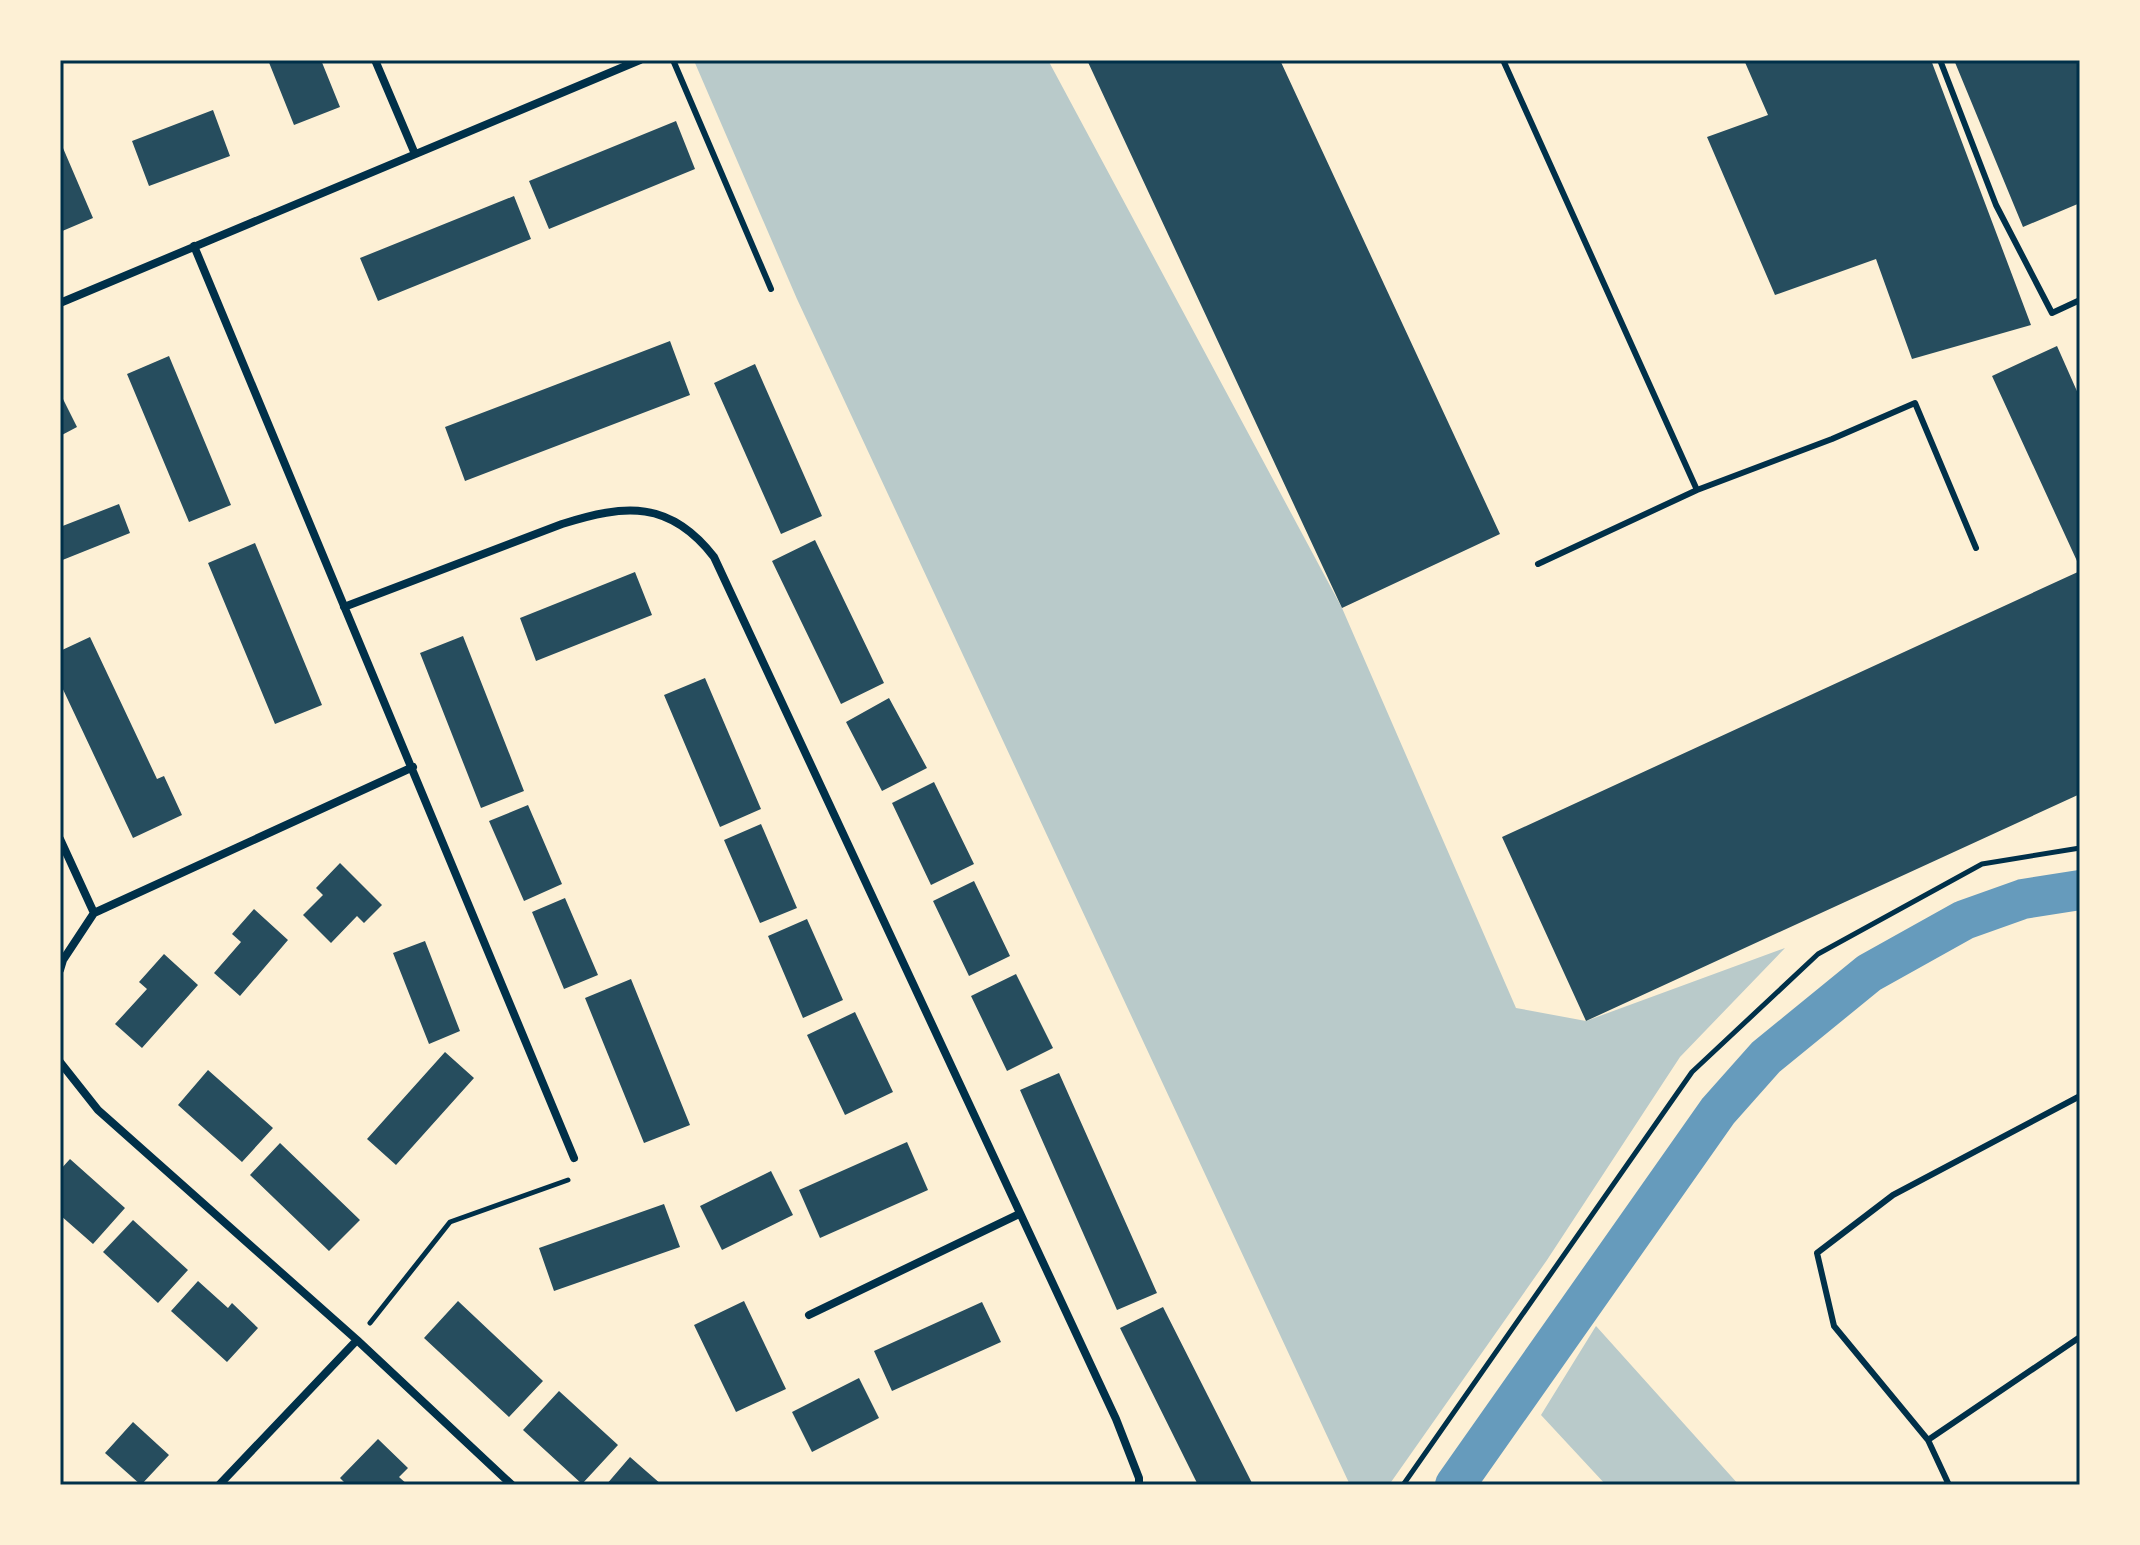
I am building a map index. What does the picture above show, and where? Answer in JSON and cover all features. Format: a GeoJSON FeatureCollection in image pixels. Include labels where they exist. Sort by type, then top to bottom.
{"type":"FeatureCollection","features":[{"type":"Feature","properties":{"kind":"street"},"geometry":{"type":"LineString","coordinates":[[375,60],[415,154]]}},
{"type":"Feature","properties":{"kind":"street"},"geometry":{"type":"LineString","coordinates":[[60,303],[640,60]]}},
{"type":"Feature","properties":{"kind":"street"},"geometry":{"type":"LineString","coordinates":[[194,246],[574,1158]]}},
{"type":"Feature","properties":{"kind":"street"},"geometry":{"type":"LineString","coordinates":[[344,607],[596,513],[627,510],[649,513],[673,519],[696,534],[714,557],[1116,1419],[1139,1485]]}},
{"type":"Feature","properties":{"kind":"street"},"geometry":{"type":"LineString","coordinates":[[60,970],[63,960],[94,913],[413,767]]}},
{"type":"Feature","properties":{"kind":"street"},"geometry":{"type":"LineString","coordinates":[[60,839],[94,913]]}},
{"type":"Feature","properties":{"kind":"street"},"geometry":{"type":"LineString","coordinates":[[60,1062],[98,1110],[357,1340],[512,1485]]}},
{"type":"Feature","properties":{"kind":"street"},"geometry":{"type":"LineString","coordinates":[[809,1315],[1019,1214]]}},
{"type":"Feature","properties":{"kind":"street"},"geometry":{"type":"LineString","coordinates":[[219,1485],[357,1340]]}},
{"type":"Feature","properties":{"kind":"lane"},"geometry":{"type":"LineString","coordinates":[[673,60],[771,289]]}},
{"type":"Feature","properties":{"kind":"lane"},"geometry":{"type":"LineString","coordinates":[[1503,60],[1697,490]]}},
{"type":"Feature","properties":{"kind":"lane"},"geometry":{"type":"LineString","coordinates":[[1940,60],[1996,205],[2052,313],[2080,300]]}},
{"type":"Feature","properties":{"kind":"lane"},"geometry":{"type":"LineString","coordinates":[[1538,564],[1697,490],[1832,439],[1915,403],[1976,548]]}},
{"type":"Feature","properties":{"kind":"lane"},"geometry":{"type":"LineString","coordinates":[[1949,1485],[1928,1440],[1834,1326],[1817,1253],[1893,1195],[2080,1096]]}},
{"type":"Feature","properties":{"kind":"lane"},"geometry":{"type":"LineString","coordinates":[[1928,1440],[2080,1337]]}},
{"type":"Feature","properties":{"kind":"path"},"geometry":{"type":"LineString","coordinates":[[1403,1485],[1692,1072],[1703,1061],[1818,954],[1982,864],[2080,848]]}},
{"type":"Feature","properties":{"kind":"path"},"geometry":{"type":"LineString","coordinates":[[357,1340],[450,1222],[580,1176],[574,1158]]}},
{"type":"Feature","properties":{"kind":"shaded area"},"geometry":{"type":"Polygon","coordinates":[[[703,60],[1048,60],[1342,608],[1516,1008],[1586,1021],[1785,948],[1680,1057],[1547,1260],[1389,1485],[1350,1485],[797,299],[695,63],[703,60]]]}},
{"type":"Feature","properties":{"kind":"shaded area"},"geometry":{"type":"Polygon","coordinates":[[[1596,1326],[1739,1485],[1606,1485],[1541,1415],[1596,1326]]]}},
{"type":"Feature","properties":{"kind":"building"},"geometry":{"type":"Polygon","coordinates":[[[268,60],[321,60],[340,107],[294,125],[268,60]]]}},
{"type":"Feature","properties":{"kind":"building"},"geometry":{"type":"Polygon","coordinates":[[[1087,60],[1280,60],[1500,534],[1342,608],[1087,60]]]}},
{"type":"Feature","properties":{"kind":"building"},"geometry":{"type":"Polygon","coordinates":[[[1744,60],[1931,60],[2031,325],[1912,359],[1876,259],[1775,295],[1707,137],[1768,115],[1744,60]]]}},
{"type":"Feature","properties":{"kind":"building"},"geometry":{"type":"Polygon","coordinates":[[[1954,60],[2080,60],[2080,203],[2023,227],[1954,60]]]}},
{"type":"Feature","properties":{"kind":"building"},"geometry":{"type":"Polygon","coordinates":[[[213,110],[230,156],[149,186],[132,141],[213,110]]]}},
{"type":"Feature","properties":{"kind":"building"},"geometry":{"type":"Polygon","coordinates":[[[676,121],[695,169],[549,229],[529,181],[676,121]]]}},
{"type":"Feature","properties":{"kind":"building"},"geometry":{"type":"Polygon","coordinates":[[[60,141],[93,218],[60,232],[60,141]]]}},
{"type":"Feature","properties":{"kind":"building"},"geometry":{"type":"Polygon","coordinates":[[[514,196],[531,239],[378,301],[360,258],[514,196]]]}},
{"type":"Feature","properties":{"kind":"building"},"geometry":{"type":"Polygon","coordinates":[[[670,341],[690,395],[465,481],[445,427],[670,341]]]}},
{"type":"Feature","properties":{"kind":"building"},"geometry":{"type":"Polygon","coordinates":[[[2057,346],[2080,398],[2080,559],[2077,561],[1992,376],[2057,346]]]}},
{"type":"Feature","properties":{"kind":"building"},"geometry":{"type":"Polygon","coordinates":[[[169,356],[231,505],[189,522],[127,374],[169,356]]]}},
{"type":"Feature","properties":{"kind":"building"},"geometry":{"type":"Polygon","coordinates":[[[755,364],[822,516],[781,534],[714,383],[755,364]]]}},
{"type":"Feature","properties":{"kind":"building"},"geometry":{"type":"Polygon","coordinates":[[[60,393],[77,427],[60,436],[60,393]]]}},
{"type":"Feature","properties":{"kind":"building"},"geometry":{"type":"Polygon","coordinates":[[[119,504],[130,533],[60,561],[60,527],[119,504]]]}},
{"type":"Feature","properties":{"kind":"building"},"geometry":{"type":"Polygon","coordinates":[[[815,540],[884,683],[841,704],[772,561],[815,540]]]}},
{"type":"Feature","properties":{"kind":"building"},"geometry":{"type":"Polygon","coordinates":[[[255,543],[322,705],[275,724],[208,563],[255,543]]]}},
{"type":"Feature","properties":{"kind":"building"},"geometry":{"type":"Polygon","coordinates":[[[2080,571],[2080,794],[1586,1021],[1502,837],[2080,571]]]}},
{"type":"Feature","properties":{"kind":"building"},"geometry":{"type":"Polygon","coordinates":[[[635,572],[652,615],[536,661],[520,618],[635,572]]]}},
{"type":"Feature","properties":{"kind":"building"},"geometry":{"type":"Polygon","coordinates":[[[463,636],[524,791],[481,808],[420,653],[463,636]]]}},
{"type":"Feature","properties":{"kind":"building"},"geometry":{"type":"Polygon","coordinates":[[[90,637],[157,779],[164,776],[182,815],[133,838],[60,683],[60,651],[90,637]]]}},
{"type":"Feature","properties":{"kind":"building"},"geometry":{"type":"Polygon","coordinates":[[[705,678],[761,809],[720,827],[664,695],[705,678]]]}},
{"type":"Feature","properties":{"kind":"building"},"geometry":{"type":"Polygon","coordinates":[[[889,698],[927,768],[882,791],[846,722],[889,698]]]}},
{"type":"Feature","properties":{"kind":"building"},"geometry":{"type":"Polygon","coordinates":[[[934,782],[974,864],[931,885],[892,803],[934,782]]]}},
{"type":"Feature","properties":{"kind":"building"},"geometry":{"type":"Polygon","coordinates":[[[528,805],[562,884],[524,901],[489,821],[528,805]]]}},
{"type":"Feature","properties":{"kind":"building"},"geometry":{"type":"Polygon","coordinates":[[[761,824],[797,908],[760,923],[724,840],[761,824]]]}},
{"type":"Feature","properties":{"kind":"building"},"geometry":{"type":"Polygon","coordinates":[[[340,863],[382,905],[364,923],[357,916],[331,943],[303,915],[323,895],[316,888],[340,863]]]}},
{"type":"Feature","properties":{"kind":"building"},"geometry":{"type":"Polygon","coordinates":[[[974,881],[1010,956],[969,976],[933,901],[974,881]]]}},
{"type":"Feature","properties":{"kind":"building"},"geometry":{"type":"Polygon","coordinates":[[[565,898],[598,975],[564,989],[532,912],[565,898]]]}},
{"type":"Feature","properties":{"kind":"building"},"geometry":{"type":"Polygon","coordinates":[[[254,909],[288,940],[240,996],[214,973],[241,942],[232,934],[254,909]]]}},
{"type":"Feature","properties":{"kind":"building"},"geometry":{"type":"Polygon","coordinates":[[[807,919],[843,1000],[803,1018],[768,936],[807,919]]]}},
{"type":"Feature","properties":{"kind":"building"},"geometry":{"type":"Polygon","coordinates":[[[425,941],[460,1031],[429,1044],[393,953],[425,941]]]}},
{"type":"Feature","properties":{"kind":"building"},"geometry":{"type":"Polygon","coordinates":[[[164,954],[198,985],[142,1048],[115,1024],[147,989],[139,982],[164,954]]]}},
{"type":"Feature","properties":{"kind":"building"},"geometry":{"type":"Polygon","coordinates":[[[1016,974],[1053,1048],[1007,1071],[971,996],[1016,974]]]}},
{"type":"Feature","properties":{"kind":"building"},"geometry":{"type":"Polygon","coordinates":[[[631,979],[690,1125],[644,1143],[585,998],[631,979]]]}},
{"type":"Feature","properties":{"kind":"building"},"geometry":{"type":"Polygon","coordinates":[[[855,1012],[893,1092],[845,1115],[807,1035],[855,1012]]]}},
{"type":"Feature","properties":{"kind":"building"},"geometry":{"type":"Polygon","coordinates":[[[445,1052],[474,1078],[396,1165],[367,1139],[445,1052]]]}},
{"type":"Feature","properties":{"kind":"building"},"geometry":{"type":"Polygon","coordinates":[[[208,1070],[273,1128],[242,1162],[178,1105],[208,1070]]]}},
{"type":"Feature","properties":{"kind":"building"},"geometry":{"type":"Polygon","coordinates":[[[1059,1073],[1157,1293],[1117,1310],[1020,1090],[1059,1073]]]}},
{"type":"Feature","properties":{"kind":"building"},"geometry":{"type":"Polygon","coordinates":[[[907,1142],[928,1190],[820,1238],[799,1190],[907,1142]]]}},
{"type":"Feature","properties":{"kind":"building"},"geometry":{"type":"Polygon","coordinates":[[[280,1143],[360,1220],[329,1251],[250,1175],[280,1143]]]}},
{"type":"Feature","properties":{"kind":"building"},"geometry":{"type":"Polygon","coordinates":[[[70,1159],[125,1208],[93,1244],[60,1215],[60,1170],[70,1159]]]}},
{"type":"Feature","properties":{"kind":"building"},"geometry":{"type":"Polygon","coordinates":[[[771,1171],[793,1215],[722,1250],[700,1206],[771,1171]]]}},
{"type":"Feature","properties":{"kind":"building"},"geometry":{"type":"Polygon","coordinates":[[[664,1204],[680,1247],[554,1291],[539,1248],[664,1204]]]}},
{"type":"Feature","properties":{"kind":"building"},"geometry":{"type":"Polygon","coordinates":[[[133,1220],[188,1270],[158,1303],[103,1252],[133,1220]]]}},
{"type":"Feature","properties":{"kind":"building"},"geometry":{"type":"Polygon","coordinates":[[[198,1281],[228,1308],[232,1303],[258,1328],[227,1362],[171,1311],[198,1281]]]}},
{"type":"Feature","properties":{"kind":"building"},"geometry":{"type":"Polygon","coordinates":[[[458,1301],[543,1381],[509,1417],[424,1338],[458,1301]]]}},
{"type":"Feature","properties":{"kind":"building"},"geometry":{"type":"Polygon","coordinates":[[[744,1301],[786,1389],[736,1412],[694,1325],[744,1301]]]}},
{"type":"Feature","properties":{"kind":"building"},"geometry":{"type":"Polygon","coordinates":[[[982,1302],[1001,1342],[892,1391],[874,1351],[982,1302]]]}},
{"type":"Feature","properties":{"kind":"building"},"geometry":{"type":"Polygon","coordinates":[[[1163,1307],[1253,1485],[1198,1485],[1120,1328],[1163,1307]]]}},
{"type":"Feature","properties":{"kind":"building"},"geometry":{"type":"Polygon","coordinates":[[[859,1378],[879,1418],[812,1452],[792,1412],[859,1378]]]}},
{"type":"Feature","properties":{"kind":"building"},"geometry":{"type":"Polygon","coordinates":[[[559,1391],[618,1445],[582,1484],[523,1430],[559,1391]]]}},
{"type":"Feature","properties":{"kind":"building"},"geometry":{"type":"Polygon","coordinates":[[[133,1422],[169,1455],[141,1485],[105,1453],[133,1422]]]}},
{"type":"Feature","properties":{"kind":"building"},"geometry":{"type":"Polygon","coordinates":[[[378,1439],[408,1468],[399,1477],[408,1485],[347,1485],[340,1478],[378,1439]]]}},
{"type":"Feature","properties":{"kind":"building"},"geometry":{"type":"Polygon","coordinates":[[[630,1457],[662,1485],[606,1485],[630,1457]]]}},
{"type":"Feature","properties":{"kind":"waterway"},"geometry":{"type":"LineString","coordinates":[[1455,1485],[1718,1111],[1766,1057],[1869,973],[1964,920],[2023,899],[2080,890]]}}]}
